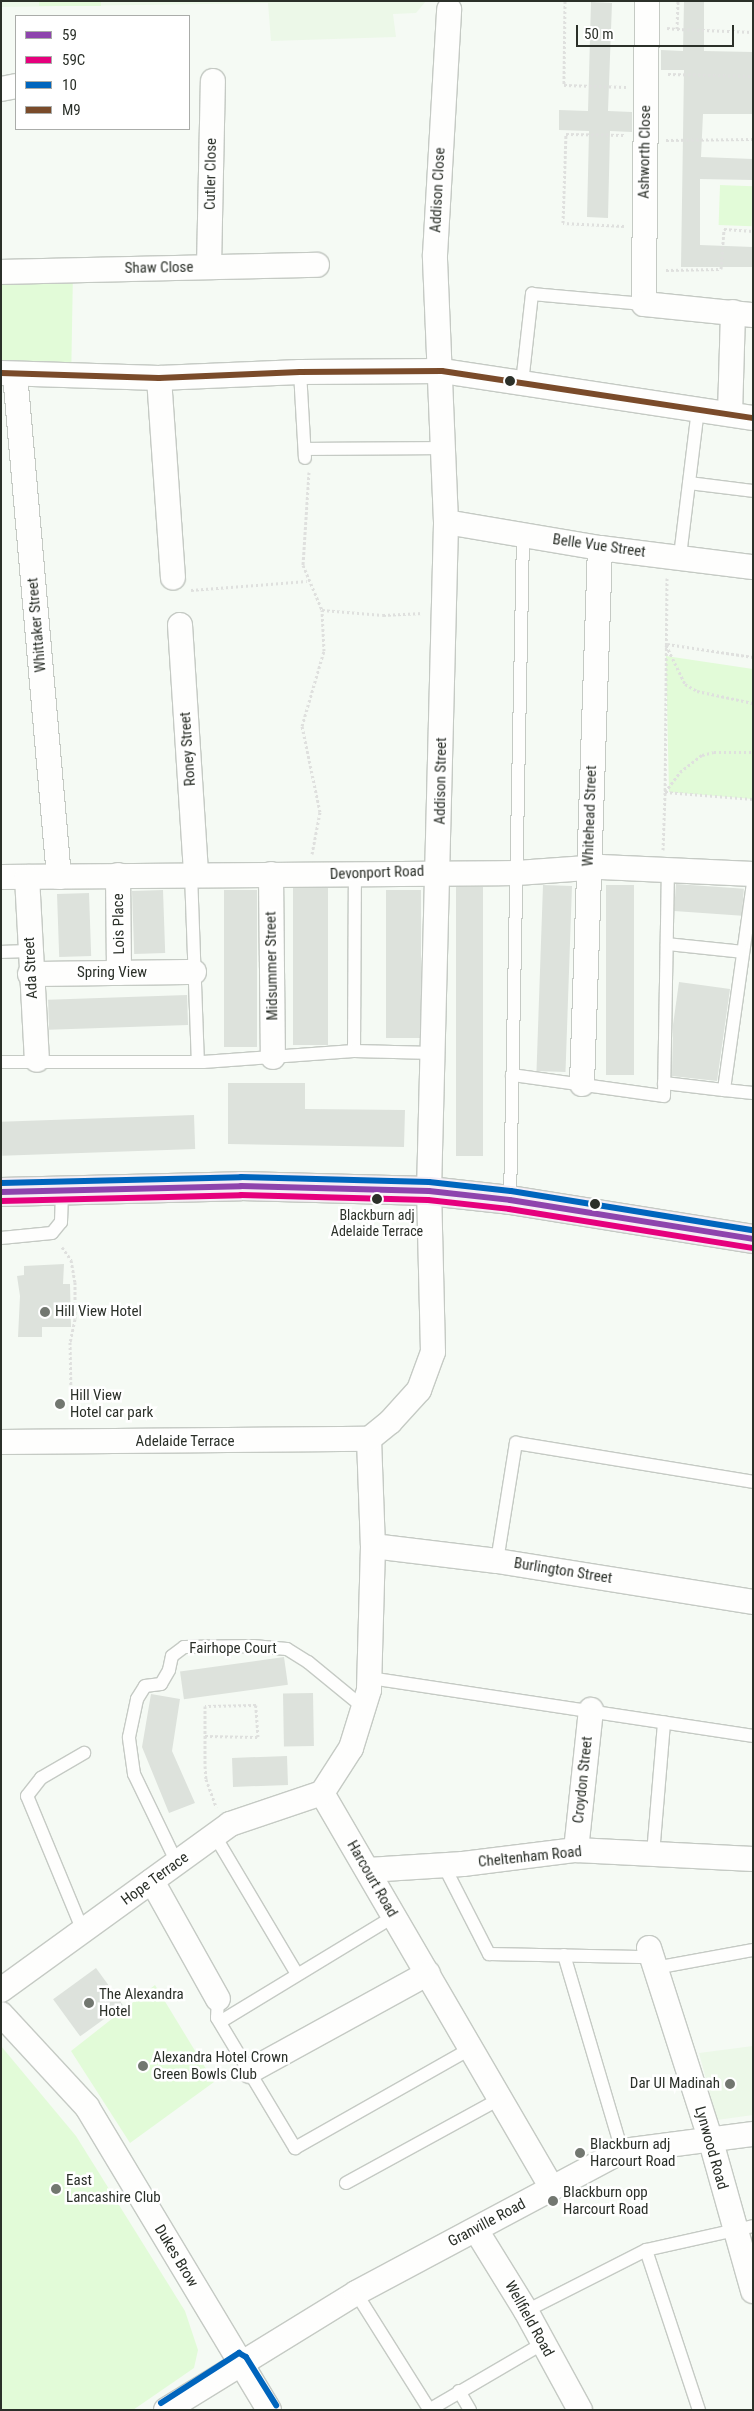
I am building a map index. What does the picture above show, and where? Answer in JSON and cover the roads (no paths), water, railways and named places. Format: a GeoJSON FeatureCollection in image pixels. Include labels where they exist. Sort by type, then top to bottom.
{"type":"FeatureCollection","features":[{"type":"Feature","properties":{"kind":"highway"},"geometry":{"type":"LineString","coordinates":[[1,1192],[242,1186],[429,1191],[510,1200],[753,1239]]}},
{"type":"Feature","properties":{"kind":"street","name":"Ashworth Close"},"geometry":{"type":"LineString","coordinates":[[644,304],[647,1]]}},
{"type":"Feature","properties":{"kind":"street","name":"Addison Close"},"geometry":{"type":"LineString","coordinates":[[442,371],[435,255],[448,9]]}},
{"type":"Feature","properties":{"kind":"street","name":"Cutler Close"},"geometry":{"type":"LineString","coordinates":[[209,267],[213,81]]}},
{"type":"Feature","properties":{"kind":"street"},"geometry":{"type":"LineString","coordinates":[[1,88],[15,86]]}},
{"type":"Feature","properties":{"kind":"street","name":"Shaw Close"},"geometry":{"type":"LineString","coordinates":[[1,272],[316,265]]}},
{"type":"Feature","properties":{"kind":"street"},"geometry":{"type":"LineString","coordinates":[[644,304],[743,314],[730,414]]}},
{"type":"Feature","properties":{"kind":"street"},"geometry":{"type":"LineString","coordinates":[[8,374],[159,378],[300,372],[442,371],[753,418]]}},
{"type":"Feature","properties":{"kind":"street","name":"Addison Street"},"geometry":{"type":"LineString","coordinates":[[429,1191],[439,871],[446,522],[442,371]]}},
{"type":"Feature","properties":{"kind":"street","name":"Whittaker Street"},"geometry":{"type":"LineString","coordinates":[[8,374],[60,877]]}},
{"type":"Feature","properties":{"kind":"street"},"geometry":{"type":"LineString","coordinates":[[159,378],[179,584]]}},
{"type":"Feature","properties":{"kind":"street","name":"Belle Vue Street"},"geometry":{"type":"LineString","coordinates":[[446,522],[600,548],[674,555],[753,567]]}},
{"type":"Feature","properties":{"kind":"street","name":"Whitehead Street"},"geometry":{"type":"LineString","coordinates":[[582,1084],[600,548]]}},
{"type":"Feature","properties":{"kind":"street","name":"Roney Street"},"geometry":{"type":"LineString","coordinates":[[180,625],[193,874]]}},
{"type":"Feature","properties":{"kind":"street","name":"Devonport Road"},"geometry":{"type":"LineString","coordinates":[[1,877],[193,874],[314,875],[439,871],[517,872],[588,868],[665,868],[753,874]]}},
{"type":"Feature","properties":{"kind":"street","name":"Midsummer Street"},"geometry":{"type":"LineString","coordinates":[[271,874],[273,1057]]}},
{"type":"Feature","properties":{"kind":"street","name":"Lois Place"},"geometry":{"type":"LineString","coordinates":[[118,875],[120,973]]}},
{"type":"Feature","properties":{"kind":"street","name":"Ada Street"},"geometry":{"type":"LineString","coordinates":[[27,877],[30,962],[37,1060]]}},
{"type":"Feature","properties":{"kind":"street","name":"Spring View"},"geometry":{"type":"LineString","coordinates":[[30,962],[120,973],[194,972]]}},
{"type":"Feature","properties":{"kind":"street"},"geometry":{"type":"LineString","coordinates":[[322,1793],[351,1748],[364,1708],[370,1678],[373,1546],[369,1439],[390,1422],[419,1390],[433,1352],[429,1191]]}},
{"type":"Feature","properties":{"kind":"street","name":"Adelaide Terrace"},"geometry":{"type":"LineString","coordinates":[[1,1442],[369,1439]]}},
{"type":"Feature","properties":{"kind":"street","name":"Burlington Street"},"geometry":{"type":"LineString","coordinates":[[373,1546],[498,1561],[753,1602]]}},
{"type":"Feature","properties":{"kind":"street","name":"Croydon Street"},"geometry":{"type":"LineString","coordinates":[[576,1850],[590,1710]]}},
{"type":"Feature","properties":{"kind":"street","name":"Hope Terrace"},"geometry":{"type":"LineString","coordinates":[[1,1990],[219,1832],[322,1793]]}},
{"type":"Feature","properties":{"kind":"street","name":"Harcourt Road"},"geometry":{"type":"LineString","coordinates":[[322,1793],[552,2188]]}},
{"type":"Feature","properties":{"kind":"street","name":"Cheltenham Road"},"geometry":{"type":"LineString","coordinates":[[368,1870],[444,1866],[576,1850],[753,1859]]}},
{"type":"Feature","properties":{"kind":"street"},"geometry":{"type":"LineString","coordinates":[[152,1881],[218,1999]]}},
{"type":"Feature","properties":{"kind":"street","name":"Lynwood Road"},"geometry":{"type":"LineString","coordinates":[[652,1958],[710,2138],[744,2227],[753,2291]]}},
{"type":"Feature","properties":{"kind":"street"},"geometry":{"type":"LineString","coordinates":[[250,2071],[428,1973]]}},
{"type":"Feature","properties":{"kind":"street","name":"Dukes Brow"},"geometry":{"type":"LineString","coordinates":[[1,2014],[87,2106],[269,2410]]}},
{"type":"Feature","properties":{"kind":"street","name":"Granville Road"},"geometry":{"type":"LineString","coordinates":[[166,2410],[239,2362],[356,2293],[622,2151],[710,2138],[753,2134]]}},
{"type":"Feature","properties":{"kind":"street","name":"Wellfield Road"},"geometry":{"type":"LineString","coordinates":[[476,2230],[526,2311],[542,2344],[580,2410]]}},
{"type":"Feature","properties":{"kind":"lane"},"geometry":{"type":"LineString","coordinates":[[522,383],[532,294],[644,304]]}},
{"type":"Feature","properties":{"kind":"lane"},"geometry":{"type":"LineString","coordinates":[[300,372],[305,454],[444,448]]}},
{"type":"Feature","properties":{"kind":"lane"},"geometry":{"type":"LineString","coordinates":[[674,555],[689,483],[698,409]]}},
{"type":"Feature","properties":{"kind":"lane"},"geometry":{"type":"LineString","coordinates":[[689,483],[753,491]]}},
{"type":"Feature","properties":{"kind":"lane"},"geometry":{"type":"LineString","coordinates":[[510,1200],[523,535]]}},
{"type":"Feature","properties":{"kind":"lane"},"geometry":{"type":"LineString","coordinates":[[512,1075],[664,1096],[667,944],[665,868]]}},
{"type":"Feature","properties":{"kind":"lane"},"geometry":{"type":"LineString","coordinates":[[193,874],[194,972],[198,1062]]}},
{"type":"Feature","properties":{"kind":"lane"},"geometry":{"type":"LineString","coordinates":[[354,1051],[355,874]]}},
{"type":"Feature","properties":{"kind":"lane"},"geometry":{"type":"LineString","coordinates":[[724,1090],[753,883]]}},
{"type":"Feature","properties":{"kind":"lane"},"geometry":{"type":"LineString","coordinates":[[667,944],[743,952]]}},
{"type":"Feature","properties":{"kind":"lane"},"geometry":{"type":"LineString","coordinates":[[1,952],[30,962]]}},
{"type":"Feature","properties":{"kind":"lane"},"geometry":{"type":"LineString","coordinates":[[1,1062],[37,1060],[198,1062],[354,1051],[434,1053]]}},
{"type":"Feature","properties":{"kind":"lane"},"geometry":{"type":"LineString","coordinates":[[664,1083],[753,1094]]}},
{"type":"Feature","properties":{"kind":"lane"},"geometry":{"type":"LineString","coordinates":[[1,1238],[52,1233],[61,1222],[62,1190]]}},
{"type":"Feature","properties":{"kind":"lane"},"geometry":{"type":"LineString","coordinates":[[498,1561],[516,1443],[753,1482]]}},
{"type":"Feature","properties":{"kind":"lane","name":"Fairhope Court"},"geometry":{"type":"LineString","coordinates":[[177,1863],[134,1774],[129,1737],[137,1699],[145,1686],[161,1684],[169,1670],[172,1656],[184,1646],[253,1646],[286,1649],[308,1662],[364,1708]]}},
{"type":"Feature","properties":{"kind":"lane"},"geometry":{"type":"LineString","coordinates":[[370,1678],[753,1736]]}},
{"type":"Feature","properties":{"kind":"lane"},"geometry":{"type":"LineString","coordinates":[[653,1854],[664,1722]]}},
{"type":"Feature","properties":{"kind":"lane"},"geometry":{"type":"LineString","coordinates":[[83,1931],[27,1796],[41,1778],[84,1753]]}},
{"type":"Feature","properties":{"kind":"lane"},"geometry":{"type":"LineString","coordinates":[[219,1832],[297,1974]]}},
{"type":"Feature","properties":{"kind":"lane"},"geometry":{"type":"LineString","coordinates":[[444,1866],[489,1954],[652,1958],[753,1950]]}},
{"type":"Feature","properties":{"kind":"lane"},"geometry":{"type":"LineString","coordinates":[[220,2022],[394,1916]]}},
{"type":"Feature","properties":{"kind":"lane"},"geometry":{"type":"LineString","coordinates":[[564,1956],[622,2151]]}},
{"type":"Feature","properties":{"kind":"lane"},"geometry":{"type":"LineString","coordinates":[[218,1999],[217,2018],[296,2148],[472,2048]]}},
{"type":"Feature","properties":{"kind":"lane"},"geometry":{"type":"LineString","coordinates":[[346,2183],[501,2098]]}},
{"type":"Feature","properties":{"kind":"lane"},"geometry":{"type":"LineString","coordinates":[[526,2311],[646,2250],[744,2227]]}},
{"type":"Feature","properties":{"kind":"lane"},"geometry":{"type":"LineString","coordinates":[[646,2250],[699,2410]]}},
{"type":"Feature","properties":{"kind":"lane"},"geometry":{"type":"LineString","coordinates":[[356,2293],[429,2410],[542,2344]]}},
{"type":"Feature","properties":{"kind":"lane"},"geometry":{"type":"LineString","coordinates":[[459,2391],[470,2410]]}},
{"type":"Feature","properties":{"kind":"place","name":"Blackburn adj Adelaide Terrace"},"geometry":{"type":"Point","coordinates":[377,1199]}},
{"type":"Feature","properties":{"kind":"place","name":"Hill View Hotel"},"geometry":{"type":"Point","coordinates":[45,1312]}},
{"type":"Feature","properties":{"kind":"place","name":"Hill View Hotel car park"},"geometry":{"type":"Point","coordinates":[60,1404]}},
{"type":"Feature","properties":{"kind":"place","name":"The Alexandra Hotel"},"geometry":{"type":"Point","coordinates":[89,2003]}},
{"type":"Feature","properties":{"kind":"place","name":"Alexandra Hotel Crown Green Bowls Club"},"geometry":{"type":"Point","coordinates":[143,2066]}},
{"type":"Feature","properties":{"kind":"place","name":"Dar Ul Madinah"},"geometry":{"type":"Point","coordinates":[730,2084]}},
{"type":"Feature","properties":{"kind":"place","name":"Blackburn adj Harcourt Road"},"geometry":{"type":"Point","coordinates":[580,2153]}},
{"type":"Feature","properties":{"kind":"place","name":"East Lancashire Club"},"geometry":{"type":"Point","coordinates":[56,2189]}},
{"type":"Feature","properties":{"kind":"place","name":"Blackburn opp Harcourt Road"},"geometry":{"type":"Point","coordinates":[553,2201]}}]}
